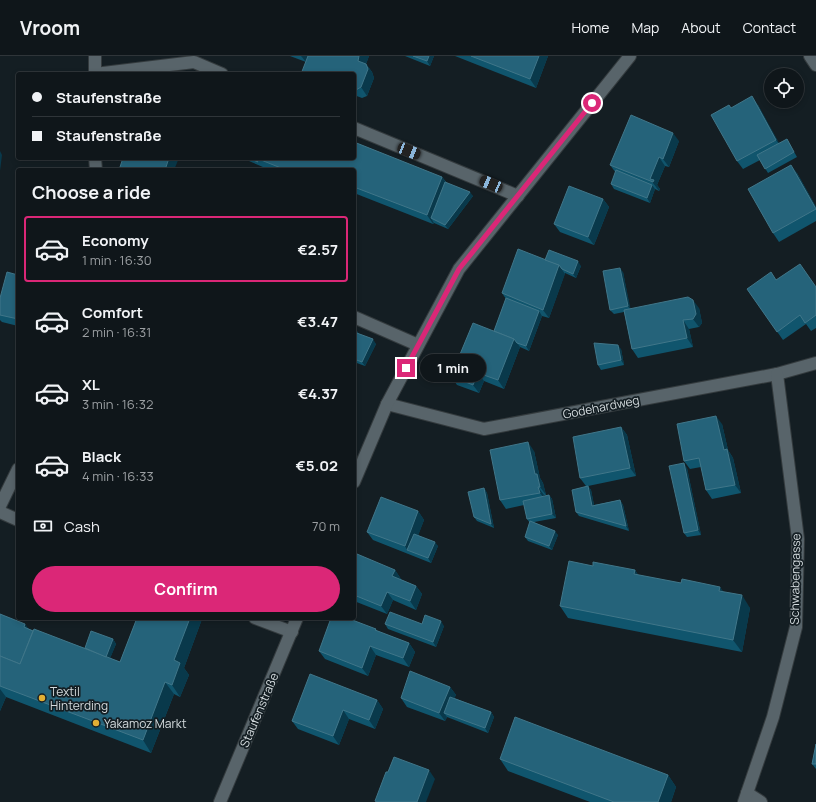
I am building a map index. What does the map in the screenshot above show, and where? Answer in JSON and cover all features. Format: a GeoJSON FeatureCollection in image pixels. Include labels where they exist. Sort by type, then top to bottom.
{"type":"FeatureCollection","features":[{"type":"Feature","properties":{"kind":"street"},"geometry":{"type":"LineString","coordinates":[[94,72],[95,56]]}},
{"type":"Feature","properties":{"kind":"street"},"geometry":{"type":"LineString","coordinates":[[356,476],[387,404],[459,269],[630,56]]}},
{"type":"Feature","properties":{"kind":"street"},"geometry":{"type":"LineString","coordinates":[[810,56],[816,65]]}},
{"type":"Feature","properties":{"kind":"street"},"geometry":{"type":"LineString","coordinates":[[111,72],[194,62],[217,72]]}},
{"type":"Feature","properties":{"kind":"street"},"geometry":{"type":"LineString","coordinates":[[356,129],[518,196]]}},
{"type":"Feature","properties":{"kind":"street"},"geometry":{"type":"LineString","coordinates":[[356,318],[418,345]]}},
{"type":"Feature","properties":{"kind":"street","name":"Godehardweg"},"geometry":{"type":"LineString","coordinates":[[387,404],[484,429],[777,374],[816,363]]}},
{"type":"Feature","properties":{"kind":"street","name":"Schwabengasse"},"geometry":{"type":"LineString","coordinates":[[746,798],[773,717],[796,626],[798,540],[777,374]]}},
{"type":"Feature","properties":{"kind":"street"},"geometry":{"type":"LineString","coordinates":[[0,506],[16,473]]}},
{"type":"Feature","properties":{"kind":"street"},"geometry":{"type":"LineString","coordinates":[[0,512],[16,519]]}},
{"type":"Feature","properties":{"kind":"street"},"geometry":{"type":"LineString","coordinates":[[260,620],[292,632]]}},
{"type":"Feature","properties":{"kind":"street","name":"Staufenstraße"},"geometry":{"type":"LineString","coordinates":[[220,802],[296,620]]}},
{"type":"Feature","properties":{"kind":"street"},"geometry":{"type":"LineString","coordinates":[[746,798],[761,802]]}},
{"type":"Feature","properties":{"kind":"building"},"geometry":{"type":"Polygon","coordinates":[[[308,56],[359,56],[358,61],[366,64],[368,69],[361,87],[356,90],[356,72],[302,72],[308,56]]]}},
{"type":"Feature","properties":{"kind":"building"},"geometry":{"type":"Polygon","coordinates":[[[413,56],[429,56],[427,61],[413,56]]]}},
{"type":"Feature","properties":{"kind":"building"},"geometry":{"type":"Polygon","coordinates":[[[471,56],[539,56],[530,79],[471,56]]]}},
{"type":"Feature","properties":{"kind":"building"},"geometry":{"type":"Polygon","coordinates":[[[752,96],[776,140],[737,161],[711,115],[729,105],[731,108],[752,96]]]}},
{"type":"Feature","properties":{"kind":"building"},"geometry":{"type":"Polygon","coordinates":[[[631,115],[673,133],[663,159],[659,157],[650,179],[654,180],[653,182],[610,165],[631,115]]]}},
{"type":"Feature","properties":{"kind":"building"},"geometry":{"type":"Polygon","coordinates":[[[787,139],[794,152],[765,169],[757,155],[787,139]]]}},
{"type":"Feature","properties":{"kind":"building"},"geometry":{"type":"Polygon","coordinates":[[[356,143],[442,177],[427,215],[356,188],[356,168],[281,168],[261,160],[356,160],[356,143]]]}},
{"type":"Feature","properties":{"kind":"building"},"geometry":{"type":"Polygon","coordinates":[[[122,160],[168,160],[166,168],[120,168],[122,160]]]}},
{"type":"Feature","properties":{"kind":"building"},"geometry":{"type":"Polygon","coordinates":[[[791,165],[816,209],[773,233],[748,189],[791,165]]]}},
{"type":"Feature","properties":{"kind":"building"},"geometry":{"type":"Polygon","coordinates":[[[616,170],[652,185],[647,198],[611,184],[616,170]]]}},
{"type":"Feature","properties":{"kind":"building"},"geometry":{"type":"Polygon","coordinates":[[[445,182],[470,192],[445,225],[431,218],[445,182]]]}},
{"type":"Feature","properties":{"kind":"building"},"geometry":{"type":"Polygon","coordinates":[[[569,186],[603,199],[588,237],[554,224],[569,186]]]}},
{"type":"Feature","properties":{"kind":"building"},"geometry":{"type":"Polygon","coordinates":[[[518,249],[559,265],[543,310],[502,293],[518,249]]]}},
{"type":"Feature","properties":{"kind":"building"},"geometry":{"type":"Polygon","coordinates":[[[549,250],[578,261],[573,274],[562,269],[559,265],[545,260],[549,250]]]}},
{"type":"Feature","properties":{"kind":"building"},"geometry":{"type":"Polygon","coordinates":[[[800,264],[816,287],[816,315],[805,323],[800,315],[777,332],[747,289],[771,272],[776,280],[800,264]]]}},
{"type":"Feature","properties":{"kind":"building"},"geometry":{"type":"Polygon","coordinates":[[[620,268],[628,306],[610,310],[603,271],[620,268]]]}},
{"type":"Feature","properties":{"kind":"building"},"geometry":{"type":"Polygon","coordinates":[[[7,272],[16,274],[16,319],[0,315],[0,298],[7,272]]]}},
{"type":"Feature","properties":{"kind":"building"},"geometry":{"type":"Polygon","coordinates":[[[688,297],[693,300],[696,314],[693,319],[683,320],[687,338],[632,349],[624,310],[688,297]]]}},
{"type":"Feature","properties":{"kind":"building"},"geometry":{"type":"Polygon","coordinates":[[[506,298],[539,311],[526,346],[517,343],[514,339],[494,331],[506,298]]]}},
{"type":"Feature","properties":{"kind":"building"},"geometry":{"type":"Polygon","coordinates":[[[473,323],[514,339],[498,380],[478,373],[473,385],[451,376],[473,323]]]}},
{"type":"Feature","properties":{"kind":"building"},"geometry":{"type":"Polygon","coordinates":[[[356,333],[373,339],[362,362],[356,360],[356,333]]]}},
{"type":"Feature","properties":{"kind":"building"},"geometry":{"type":"Polygon","coordinates":[[[594,343],[618,345],[621,360],[598,365],[594,343]]]}},
{"type":"Feature","properties":{"kind":"building"},"geometry":{"type":"Polygon","coordinates":[[[716,416],[724,450],[727,449],[735,485],[706,490],[699,458],[684,461],[677,424],[716,416]]]}},
{"type":"Feature","properties":{"kind":"building"},"geometry":{"type":"Polygon","coordinates":[[[621,427],[630,468],[580,478],[573,437],[621,427]]]}},
{"type":"Feature","properties":{"kind":"building"},"geometry":{"type":"Polygon","coordinates":[[[528,442],[535,474],[537,474],[540,493],[500,500],[490,450],[528,442]]]}},
{"type":"Feature","properties":{"kind":"building"},"geometry":{"type":"Polygon","coordinates":[[[684,463],[698,530],[684,533],[669,466],[684,463]]]}},
{"type":"Feature","properties":{"kind":"building"},"geometry":{"type":"Polygon","coordinates":[[[588,486],[592,506],[620,500],[626,526],[576,512],[572,490],[588,486]]]}},
{"type":"Feature","properties":{"kind":"building"},"geometry":{"type":"Polygon","coordinates":[[[484,488],[491,524],[474,517],[468,492],[484,488]]]}},
{"type":"Feature","properties":{"kind":"building"},"geometry":{"type":"Polygon","coordinates":[[[549,495],[552,514],[527,519],[523,501],[549,495]]]}},
{"type":"Feature","properties":{"kind":"building"},"geometry":{"type":"Polygon","coordinates":[[[381,497],[418,511],[405,546],[367,532],[381,497]]]}},
{"type":"Feature","properties":{"kind":"building"},"geometry":{"type":"Polygon","coordinates":[[[530,521],[555,531],[549,546],[525,537],[530,521]]]}},
{"type":"Feature","properties":{"kind":"building"},"geometry":{"type":"Polygon","coordinates":[[[414,534],[435,542],[428,558],[407,550],[414,534]]]}},
{"type":"Feature","properties":{"kind":"building"},"geometry":{"type":"Polygon","coordinates":[[[357,554],[395,570],[392,576],[416,586],[410,601],[387,592],[381,606],[356,596],[357,554]]]}},
{"type":"Feature","properties":{"kind":"building"},"geometry":{"type":"Polygon","coordinates":[[[569,561],[593,566],[593,562],[635,570],[634,574],[681,583],[682,579],[720,587],[719,591],[742,595],[733,640],[560,606],[569,561]]]}},
{"type":"Feature","properties":{"kind":"building"},"geometry":{"type":"Polygon","coordinates":[[[390,612],[422,624],[425,615],[441,621],[433,642],[385,624],[390,612]]]}},
{"type":"Feature","properties":{"kind":"building"},"geometry":{"type":"Polygon","coordinates":[[[0,614],[25,624],[24,627],[33,631],[20,664],[0,656],[0,614]]]}},
{"type":"Feature","properties":{"kind":"building"},"geometry":{"type":"Polygon","coordinates":[[[136,620],[189,620],[174,660],[180,663],[172,685],[165,682],[143,740],[0,686],[0,656],[20,664],[34,629],[120,662],[136,620]]]}},
{"type":"Feature","properties":{"kind":"building"},"geometry":{"type":"Polygon","coordinates":[[[330,620],[352,620],[409,643],[403,658],[370,646],[362,668],[319,651],[330,620]]]}},
{"type":"Feature","properties":{"kind":"building"},"geometry":{"type":"Polygon","coordinates":[[[91,631],[113,639],[106,657],[85,648],[91,631]]]}},
{"type":"Feature","properties":{"kind":"building"},"geometry":{"type":"Polygon","coordinates":[[[410,671],[450,687],[439,713],[401,698],[410,671]]]}},
{"type":"Feature","properties":{"kind":"building"},"geometry":{"type":"Polygon","coordinates":[[[310,674],[377,700],[369,720],[343,710],[333,736],[292,721],[310,674]]]}},
{"type":"Feature","properties":{"kind":"building"},"geometry":{"type":"Polygon","coordinates":[[[450,697],[491,712],[485,728],[444,713],[450,697]]]}},
{"type":"Feature","properties":{"kind":"building"},"geometry":{"type":"Polygon","coordinates":[[[515,717],[668,775],[658,802],[614,802],[500,759],[515,717]]]}},
{"type":"Feature","properties":{"kind":"building"},"geometry":{"type":"Polygon","coordinates":[[[816,744],[816,764],[812,764],[816,744]]]}},
{"type":"Feature","properties":{"kind":"building"},"geometry":{"type":"Polygon","coordinates":[[[394,757],[429,770],[417,802],[375,801],[386,772],[388,772],[394,757]]]}},
{"type":"Feature","properties":{"kind":"place","name":"Textil Hinterding"},"geometry":{"type":"Point","coordinates":[42,698]}},
{"type":"Feature","properties":{"kind":"place","name":"Yakamoz Markt"},"geometry":{"type":"Point","coordinates":[96,723]}},
{"type":"Feature","properties":{"kind":"route"},"geometry":{"type":"LineString","coordinates":[[406,368],[459,269],[592,103]]}}]}
